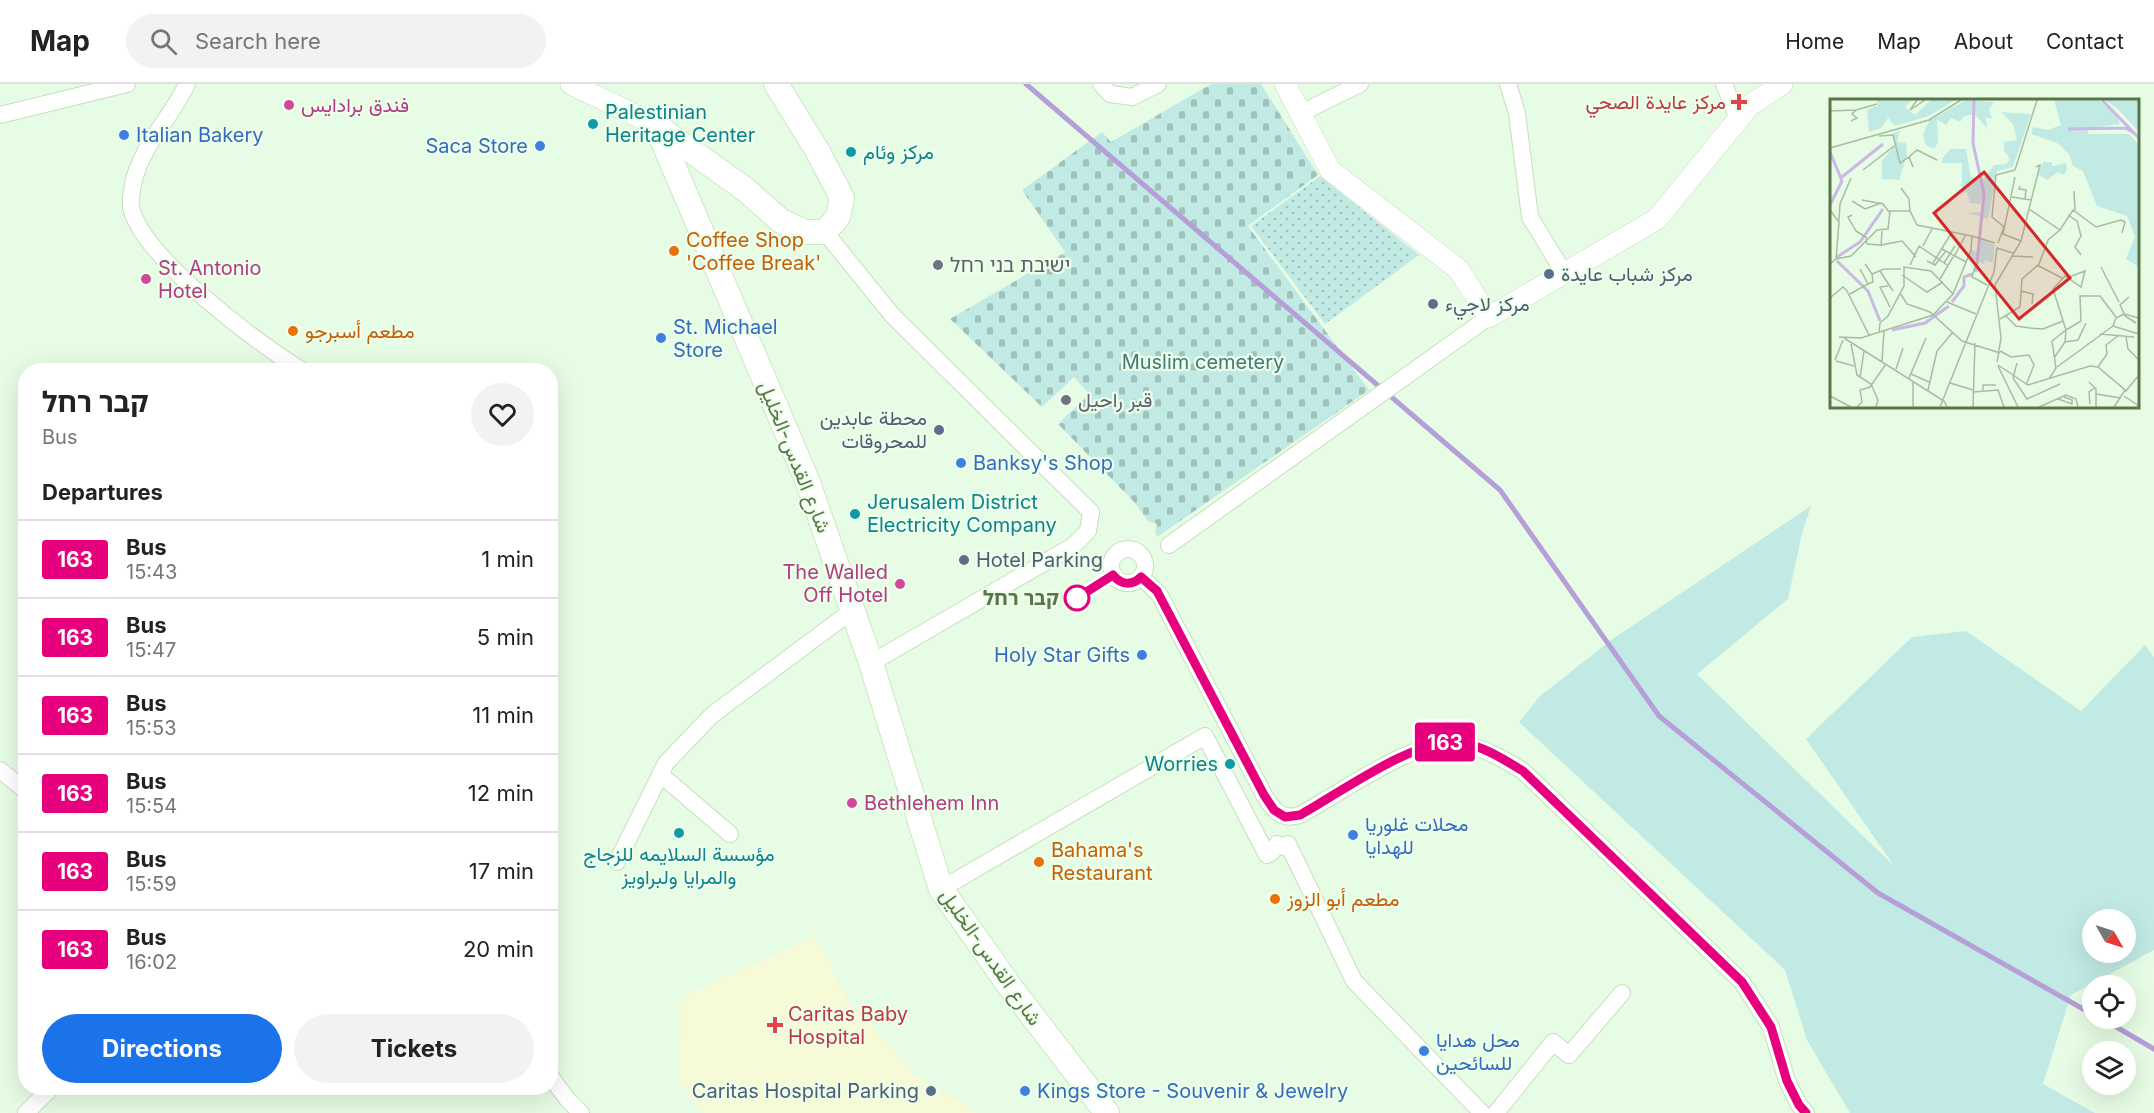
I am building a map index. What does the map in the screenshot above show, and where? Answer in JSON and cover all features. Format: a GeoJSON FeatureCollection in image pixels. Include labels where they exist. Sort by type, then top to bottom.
{"type":"FeatureCollection","features":[{"type":"Feature","properties":{"kind":"main road"},"geometry":{"type":"LineString","coordinates":[[656,125],[746,190],[787,224],[805,232],[825,232],[838,218],[842,198],[817,150],[776,84]]}},
{"type":"Feature","properties":{"kind":"main road","name":"شارع القدس-الخليل"},"geometry":{"type":"LineString","coordinates":[[656,125],[807,480],[871,663],[941,889],[1011,988],[1107,1113]]}},
{"type":"Feature","properties":{"kind":"street"},"geometry":{"type":"LineString","coordinates":[[0,115],[127,84]]}},
{"type":"Feature","properties":{"kind":"street"},"geometry":{"type":"LineString","coordinates":[[187,84],[138,168],[131,207],[163,258],[186,281],[223,313],[291,363]]}},
{"type":"Feature","properties":{"kind":"street"},"geometry":{"type":"LineString","coordinates":[[572,84],[656,125]]}},
{"type":"Feature","properties":{"kind":"street"},"geometry":{"type":"LineString","coordinates":[[1101,84],[1110,94],[1132,97],[1158,84]]}},
{"type":"Feature","properties":{"kind":"street"},"geometry":{"type":"LineString","coordinates":[[1285,84],[1330,170],[1458,268],[1489,317]]}},
{"type":"Feature","properties":{"kind":"street"},"geometry":{"type":"LineString","coordinates":[[1301,113],[1360,84]]}},
{"type":"Feature","properties":{"kind":"street"},"geometry":{"type":"LineString","coordinates":[[1508,84],[1517,113],[1530,217],[1564,273]]}},
{"type":"Feature","properties":{"kind":"street"},"geometry":{"type":"LineString","coordinates":[[1724,84],[1738,119]]}},
{"type":"Feature","properties":{"kind":"street"},"geometry":{"type":"LineString","coordinates":[[1169,545],[1489,317],[1657,219],[1749,106],[1782,84]]}},
{"type":"Feature","properties":{"kind":"street"},"geometry":{"type":"LineString","coordinates":[[825,232],[892,315],[1091,512],[1088,531],[1073,546],[871,663]]}},
{"type":"Feature","properties":{"kind":"street"},"geometry":{"type":"LineString","coordinates":[[1141,577],[1159,594],[1264,795],[1280,814],[1292,817],[1300,815],[1425,747],[1458,742],[1495,754],[1523,771],[1742,982],[1771,1027],[1787,1081],[1799,1105],[1806,1113]]}},
{"type":"Feature","properties":{"kind":"street"},"geometry":{"type":"LineString","coordinates":[[617,862],[666,764],[712,715],[853,610]]}},
{"type":"Feature","properties":{"kind":"street"},"geometry":{"type":"LineString","coordinates":[[941,889],[1205,736],[1267,855],[1277,844],[1284,847],[1288,844],[1354,981],[1482,1113]]}},
{"type":"Feature","properties":{"kind":"street"},"geometry":{"type":"LineString","coordinates":[[0,770],[18,785]]}},
{"type":"Feature","properties":{"kind":"street"},"geometry":{"type":"LineString","coordinates":[[660,774],[730,834]]}},
{"type":"Feature","properties":{"kind":"street"},"geometry":{"type":"LineString","coordinates":[[1496,1113],[1553,1042],[1569,1055],[1622,993]]}},
{"type":"Feature","properties":{"kind":"street"},"geometry":{"type":"LineString","coordinates":[[558,1087],[581,1113]]}},
{"type":"Feature","properties":{"kind":"street"},"geometry":{"type":"LineString","coordinates":[[26,1113],[44,1095]]}},
{"type":"Feature","properties":{"kind":"shaded area","name":"Caritas Baby Hospital"},"geometry":{"type":"Polygon","coordinates":[[[816,936],[848,1002],[893,1048],[913,1074],[979,1113],[704,1113],[679,1083],[681,997],[816,936]]]}},
{"type":"Feature","properties":{"kind":"green space","name":"Muslim cemetery"},"geometry":{"type":"Polygon","coordinates":[[[1211,84],[1261,84],[1318,175],[1248,226],[1369,390],[1157,537],[1155,532],[1157,524],[1148,521],[1134,502],[1058,424],[1089,394],[1074,377],[1042,407],[950,319],[1065,252],[1022,190],[1102,132],[1111,142],[1211,84]]]}},
{"type":"Feature","properties":{"kind":"green space"},"geometry":{"type":"Polygon","coordinates":[[[1320,176],[1419,255],[1325,324],[1251,226],[1320,176]]]}},
{"type":"Feature","properties":{"kind":"green space"},"geometry":{"type":"Polygon","coordinates":[[[1811,506],[1802,533],[1788,599],[1697,674],[1894,866],[1806,739],[1912,637],[1966,631],[2081,711],[2145,645],[2154,657],[2154,950],[2136,960],[2136,909],[2082,909],[2082,963],[2130,963],[2108,975],[2082,975],[2082,989],[2071,995],[2043,1084],[2095,1113],[1850,1113],[1807,1040],[1785,970],[1519,722],[1539,697],[1611,640],[1811,506]]]}},
{"type":"Feature","properties":{"kind":"waterway"},"geometry":{"type":"LineString","coordinates":[[1026,84],[1500,490],[1659,716],[1878,893],[2082,1008]]}},
{"type":"Feature","properties":{"kind":"waterway"},"geometry":{"type":"LineString","coordinates":[[2120,1029],[2154,1049]]}},
{"type":"Feature","properties":{"kind":"bus line","name":"163"},"geometry":{"type":"LineString","coordinates":[[1077,598],[1113,575],[1125,583],[1134,582],[1141,577],[1153,586],[1264,795],[1274,810],[1285,817],[1300,815],[1409,754],[1443,742],[1458,742],[1495,754],[1523,771],[1742,982],[1759,1004],[1771,1027],[1787,1081],[1799,1105],[1806,1113]]}},
{"type":"Feature","properties":{"kind":"place","name":"مركز عايدة الصحي"},"geometry":{"type":"Point","coordinates":[1739,102]}},
{"type":"Feature","properties":{"kind":"place","name":"فندق برادايس"},"geometry":{"type":"Point","coordinates":[289,105]}},
{"type":"Feature","properties":{"kind":"place","name":"Palestinian Heritage Center"},"geometry":{"type":"Point","coordinates":[593,124]}},
{"type":"Feature","properties":{"kind":"place","name":"Italian Bakery"},"geometry":{"type":"Point","coordinates":[124,135]}},
{"type":"Feature","properties":{"kind":"place","name":"Saca Store"},"geometry":{"type":"Point","coordinates":[540,146]}},
{"type":"Feature","properties":{"kind":"place","name":"مركز وئام"},"geometry":{"type":"Point","coordinates":[851,152]}},
{"type":"Feature","properties":{"kind":"place","name":"Coffee Shop 'Coffee Break'"},"geometry":{"type":"Point","coordinates":[674,251]}},
{"type":"Feature","properties":{"kind":"place","name":"ישיבת בני רחל"},"geometry":{"type":"Point","coordinates":[938,265]}},
{"type":"Feature","properties":{"kind":"place","name":"مركز شباب عايدة"},"geometry":{"type":"Point","coordinates":[1549,274]}},
{"type":"Feature","properties":{"kind":"place","name":"St. Antonio Hotel"},"geometry":{"type":"Point","coordinates":[146,279]}},
{"type":"Feature","properties":{"kind":"place","name":"مركز لاجيء"},"geometry":{"type":"Point","coordinates":[1433,304]}},
{"type":"Feature","properties":{"kind":"place","name":"مطعم أسبرجو"},"geometry":{"type":"Point","coordinates":[293,331]}},
{"type":"Feature","properties":{"kind":"place","name":"St. Michael Store"},"geometry":{"type":"Point","coordinates":[661,338]}},
{"type":"Feature","properties":{"kind":"place","name":"قبر راحيل"},"geometry":{"type":"Point","coordinates":[1066,400]}},
{"type":"Feature","properties":{"kind":"place","name":"محطة عابدين للمحروقات"},"geometry":{"type":"Point","coordinates":[939,430]}},
{"type":"Feature","properties":{"kind":"place","name":"Banksy's Shop"},"geometry":{"type":"Point","coordinates":[961,463]}},
{"type":"Feature","properties":{"kind":"place","name":"Jerusalem District Electricity Company"},"geometry":{"type":"Point","coordinates":[855,514]}},
{"type":"Feature","properties":{"kind":"place","name":"Hotel Parking"},"geometry":{"type":"Point","coordinates":[964,560]}},
{"type":"Feature","properties":{"kind":"place","name":"The Walled Off Hotel"},"geometry":{"type":"Point","coordinates":[900,584]}},
{"type":"Feature","properties":{"kind":"place","name":"קבר רחל"},"geometry":{"type":"Point","coordinates":[1077,598]}},
{"type":"Feature","properties":{"kind":"place","name":"Holy Star Gifts"},"geometry":{"type":"Point","coordinates":[1142,655]}},
{"type":"Feature","properties":{"kind":"place","name":"Worries"},"geometry":{"type":"Point","coordinates":[1230,764]}},
{"type":"Feature","properties":{"kind":"place","name":"Bethlehem Inn"},"geometry":{"type":"Point","coordinates":[852,803]}},
{"type":"Feature","properties":{"kind":"place","name":"مؤسسة السلايمه للزجاج والمرايا ولبراويز"},"geometry":{"type":"Point","coordinates":[679,833]}},
{"type":"Feature","properties":{"kind":"place","name":"محلات غلوريا للهدايا"},"geometry":{"type":"Point","coordinates":[1353,835]}},
{"type":"Feature","properties":{"kind":"place","name":"Bahama's Restaurant"},"geometry":{"type":"Point","coordinates":[1039,862]}},
{"type":"Feature","properties":{"kind":"place","name":"مطعم أبو الزوز"},"geometry":{"type":"Point","coordinates":[1275,899]}},
{"type":"Feature","properties":{"kind":"place","name":"Caritas Baby Hospital"},"geometry":{"type":"Point","coordinates":[775,1025]}},
{"type":"Feature","properties":{"kind":"place","name":"محل هدايا للسائحين"},"geometry":{"type":"Point","coordinates":[1424,1051]}},
{"type":"Feature","properties":{"kind":"place","name":"Caritas Hospital Parking"},"geometry":{"type":"Point","coordinates":[931,1091]}},
{"type":"Feature","properties":{"kind":"place","name":"Kings Store - Souvenir & Jewelry"},"geometry":{"type":"Point","coordinates":[1025,1091]}}]}
